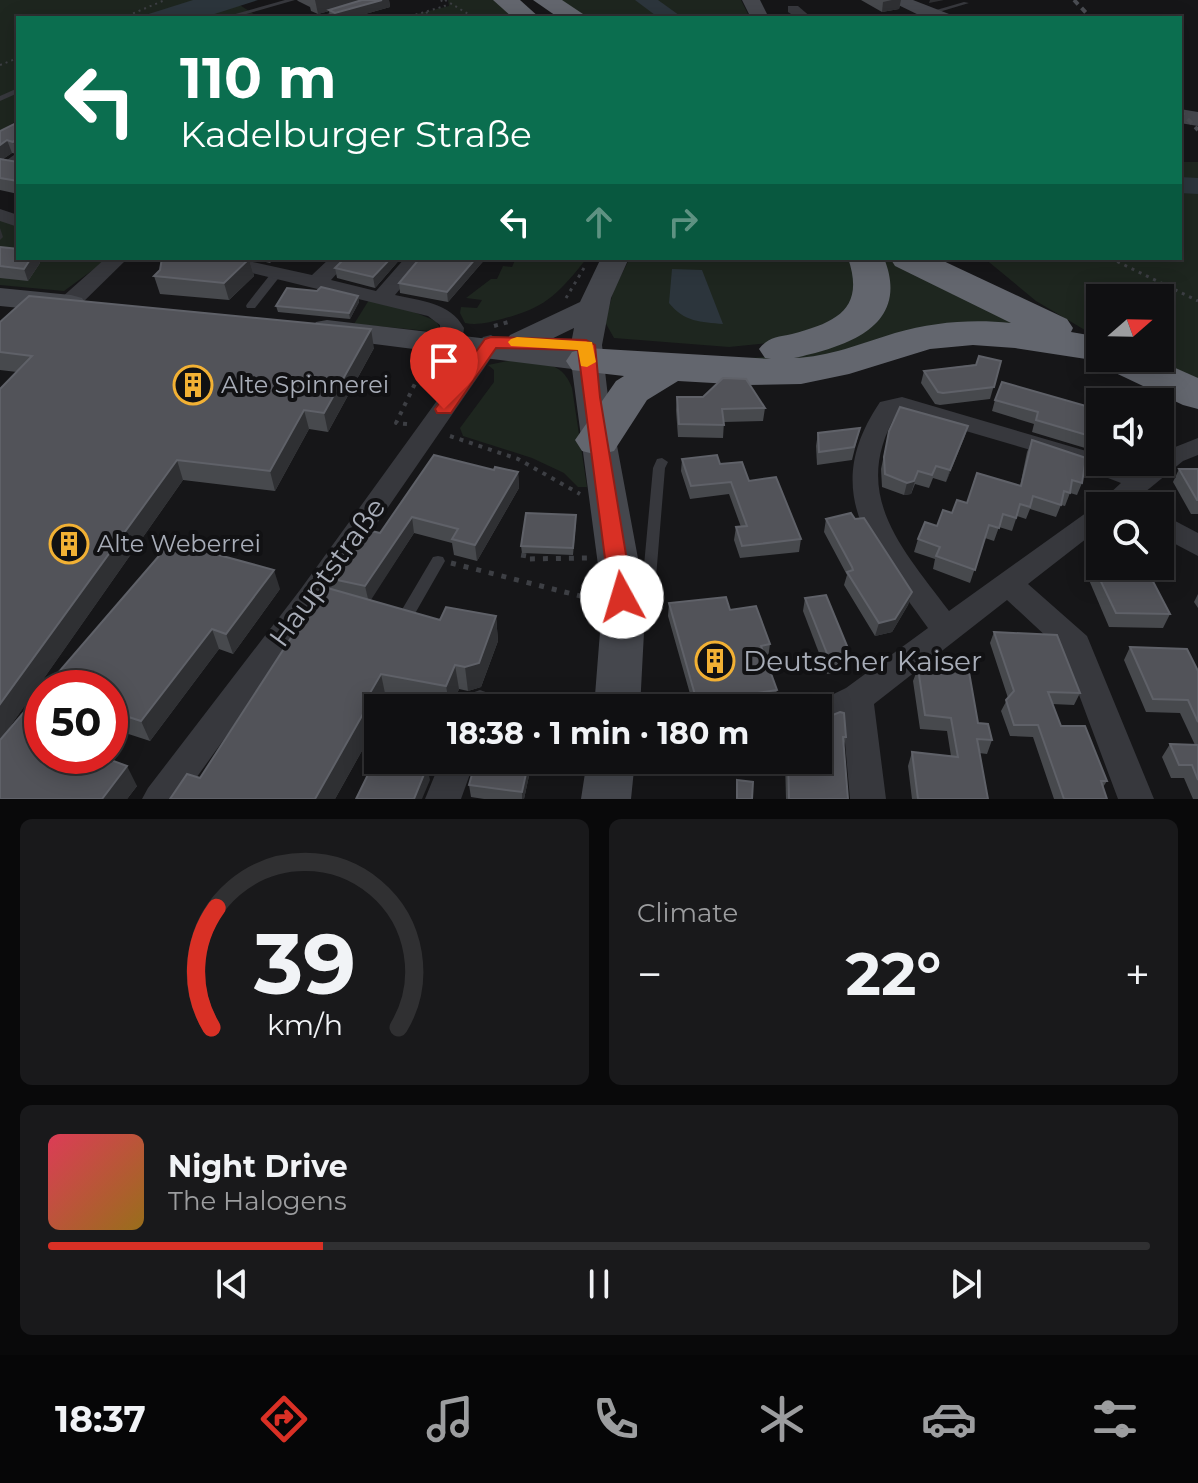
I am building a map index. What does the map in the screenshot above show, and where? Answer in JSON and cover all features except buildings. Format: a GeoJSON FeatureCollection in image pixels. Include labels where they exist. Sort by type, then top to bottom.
{"type":"FeatureCollection","features":[{"type":"Feature","properties":{"kind":"highway"},"geometry":{"type":"LineString","coordinates":[[505,0],[525,16]]}},
{"type":"Feature","properties":{"kind":"highway"},"geometry":{"type":"LineString","coordinates":[[544,0],[567,16]]}},
{"type":"Feature","properties":{"kind":"highway"},"geometry":{"type":"LineString","coordinates":[[544,0],[573,16]]}},
{"type":"Feature","properties":{"kind":"highway"},"geometry":{"type":"LineString","coordinates":[[584,327],[744,353],[806,344],[835,334],[855,322],[867,308],[876,292],[875,275],[867,260]]}},
{"type":"Feature","properties":{"kind":"highway"},"geometry":{"type":"LineString","coordinates":[[912,260],[1086,344]]}},
{"type":"Feature","properties":{"kind":"highway"},"geometry":{"type":"LineString","coordinates":[[976,260],[1059,331]]}},
{"type":"Feature","properties":{"kind":"highway"},"geometry":{"type":"LineString","coordinates":[[584,327],[672,366],[800,371],[849,362],[913,341],[974,333],[1086,348]]}},
{"type":"Feature","properties":{"kind":"highway"},"geometry":{"type":"LineString","coordinates":[[598,440],[631,391],[672,366]]}},
{"type":"Feature","properties":{"kind":"highway"},"geometry":{"type":"LineString","coordinates":[[1148,372],[1198,395]]}},
{"type":"Feature","properties":{"kind":"main road"},"geometry":{"type":"LineString","coordinates":[[897,0],[935,15]]}},
{"type":"Feature","properties":{"kind":"main road"},"geometry":{"type":"LineString","coordinates":[[614,260],[584,327],[598,440],[621,580],[623,615],[618,694]]}},
{"type":"Feature","properties":{"kind":"main road"},"geometry":{"type":"LineString","coordinates":[[0,297],[73,302]]}},
{"type":"Feature","properties":{"kind":"main road"},"geometry":{"type":"LineString","coordinates":[[303,327],[440,350],[500,345],[584,327]]}},
{"type":"Feature","properties":{"kind":"main road"},"geometry":{"type":"LineString","coordinates":[[500,345],[584,327]]}},
{"type":"Feature","properties":{"kind":"main road"},"geometry":{"type":"LineString","coordinates":[[606,799],[609,774]]}},
{"type":"Feature","properties":{"kind":"street"},"geometry":{"type":"LineString","coordinates":[[793,9],[802,16]]}},
{"type":"Feature","properties":{"kind":"street"},"geometry":{"type":"LineString","coordinates":[[73,302],[116,260]]}},
{"type":"Feature","properties":{"kind":"street"},"geometry":{"type":"LineString","coordinates":[[206,260],[277,273],[435,311],[445,316],[455,332],[440,350]]}},
{"type":"Feature","properties":{"kind":"street"},"geometry":{"type":"LineString","coordinates":[[316,283],[339,260]]}},
{"type":"Feature","properties":{"kind":"street"},"geometry":{"type":"LineString","coordinates":[[381,298],[414,260]]}},
{"type":"Feature","properties":{"kind":"street","name":"Hauptstraße"},"geometry":{"type":"LineString","coordinates":[[160,799],[317,600],[430,428],[500,345]]}},
{"type":"Feature","properties":{"kind":"street"},"geometry":{"type":"LineString","coordinates":[[946,630],[867,507],[864,488],[869,448],[879,421],[889,407],[902,405],[916,408],[1099,462],[1115,492]]}},
{"type":"Feature","properties":{"kind":"street"},"geometry":{"type":"LineString","coordinates":[[1131,492],[1174,455],[1198,446]]}},
{"type":"Feature","properties":{"kind":"street"},"geometry":{"type":"LineString","coordinates":[[832,710],[857,698],[1086,527]]}},
{"type":"Feature","properties":{"kind":"street"},"geometry":{"type":"LineString","coordinates":[[1174,531],[1198,546]]}},
{"type":"Feature","properties":{"kind":"street"},"geometry":{"type":"LineString","coordinates":[[1009,585],[1076,645],[1136,799]]}},
{"type":"Feature","properties":{"kind":"street"},"geometry":{"type":"LineString","coordinates":[[857,698],[868,799]]}},
{"type":"Feature","properties":{"kind":"street"},"geometry":{"type":"LineString","coordinates":[[443,799],[453,774]]}},
{"type":"Feature","properties":{"kind":"lane"},"geometry":{"type":"LineString","coordinates":[[232,16],[292,0]]}},
{"type":"Feature","properties":{"kind":"lane"},"geometry":{"type":"LineString","coordinates":[[935,15],[966,3]]}},
{"type":"Feature","properties":{"kind":"lane"},"geometry":{"type":"LineString","coordinates":[[325,16],[355,7]]}},
{"type":"Feature","properties":{"kind":"lane"},"geometry":{"type":"LineString","coordinates":[[0,169],[14,158]]}},
{"type":"Feature","properties":{"kind":"lane"},"geometry":{"type":"LineString","coordinates":[[249,316],[277,273]]}},
{"type":"Feature","properties":{"kind":"lane"},"geometry":{"type":"LineString","coordinates":[[0,288],[73,302]]}},
{"type":"Feature","properties":{"kind":"lane"},"geometry":{"type":"LineString","coordinates":[[0,306],[73,302]]}},
{"type":"Feature","properties":{"kind":"lane"},"geometry":{"type":"LineString","coordinates":[[623,615],[646,614],[662,462]]}},
{"type":"Feature","properties":{"kind":"lane"},"geometry":{"type":"LineString","coordinates":[[386,617],[404,620],[438,561]]}},
{"type":"Feature","properties":{"kind":"path"},"geometry":{"type":"LineString","coordinates":[[127,16],[165,0]]}},
{"type":"Feature","properties":{"kind":"path"},"geometry":{"type":"LineString","coordinates":[[411,16],[445,6],[443,0]]}},
{"type":"Feature","properties":{"kind":"path"},"geometry":{"type":"LineString","coordinates":[[443,0],[471,16]]}},
{"type":"Feature","properties":{"kind":"path"},"geometry":{"type":"LineString","coordinates":[[426,12],[431,16]]}},
{"type":"Feature","properties":{"kind":"path"},"geometry":{"type":"LineString","coordinates":[[584,327],[591,260]]}},
{"type":"Feature","properties":{"kind":"path"},"geometry":{"type":"LineString","coordinates":[[1114,260],[1198,301]]}},
{"type":"Feature","properties":{"kind":"path"},"geometry":{"type":"LineString","coordinates":[[440,350],[396,423],[430,428],[518,459],[585,496]]}},
{"type":"Feature","properties":{"kind":"path"},"geometry":{"type":"LineString","coordinates":[[438,561],[588,598],[586,545]]}},
{"type":"Feature","properties":{"kind":"path"},"geometry":{"type":"LineString","coordinates":[[524,553],[523,559],[587,558]]}},
{"type":"Feature","properties":{"kind":"shaded area"},"geometry":{"type":"Polygon","coordinates":[[[0,0],[232,0],[257,16],[16,16],[16,121],[0,131],[0,0]]]}},
{"type":"Feature","properties":{"kind":"shaded area"},"geometry":{"type":"Polygon","coordinates":[[[193,0],[258,0],[208,16],[142,16],[193,0]]]}},
{"type":"Feature","properties":{"kind":"shaded area"},"geometry":{"type":"Polygon","coordinates":[[[448,0],[495,0],[515,16],[408,16],[449,6],[448,0]]]}},
{"type":"Feature","properties":{"kind":"shaded area"},"geometry":{"type":"Polygon","coordinates":[[[554,0],[741,0],[749,16],[583,16],[554,0]]]}},
{"type":"Feature","properties":{"kind":"shaded area"},"geometry":{"type":"Polygon","coordinates":[[[1182,162],[1198,162],[1198,385],[1170,372],[1174,372],[1174,284],[1086,284],[1086,331],[1036,301],[986,260],[1182,260],[1182,162]]]}},
{"type":"Feature","properties":{"kind":"shaded area"},"geometry":{"type":"Polygon","coordinates":[[[0,219],[16,224],[16,260],[106,260],[64,291],[0,285],[0,219]]]}},
{"type":"Feature","properties":{"kind":"shaded area"},"geometry":{"type":"Polygon","coordinates":[[[515,260],[585,260],[559,290],[530,310],[479,324],[465,323],[460,313],[461,307],[477,308],[482,300],[466,298],[491,279],[497,279],[503,266],[512,267],[515,260]]]}},
{"type":"Feature","properties":{"kind":"shaded area"},"geometry":{"type":"Polygon","coordinates":[[[629,260],[856,260],[864,284],[839,321],[790,341],[729,347],[614,338],[605,322],[614,289],[629,260]]]}},
{"type":"Feature","properties":{"kind":"shaded area"},"geometry":{"type":"Polygon","coordinates":[[[873,260],[891,260],[1036,333],[802,365],[736,359],[776,356],[838,342],[873,260]]]}},
{"type":"Feature","properties":{"kind":"shaded area"},"geometry":{"type":"Polygon","coordinates":[[[672,269],[702,270],[723,324],[693,320],[669,303],[672,269]]]}},
{"type":"Feature","properties":{"kind":"shaded area"},"geometry":{"type":"Polygon","coordinates":[[[369,300],[409,310],[436,321],[440,328],[429,331],[354,324],[369,300]]]}},
{"type":"Feature","properties":{"kind":"shaded area"},"geometry":{"type":"Polygon","coordinates":[[[513,360],[556,367],[568,379],[587,487],[578,487],[564,473],[532,458],[463,436],[460,428],[494,382],[494,370],[488,365],[513,360]]]}},
{"type":"Feature","properties":{"kind":"waterway"},"geometry":{"type":"LineString","coordinates":[[645,0],[670,16]]}},
{"type":"Feature","properties":{"kind":"waterway"},"geometry":{"type":"LineString","coordinates":[[1182,185],[1198,186]]}},
{"type":"Feature","properties":{"kind":"railway"},"geometry":{"type":"LineString","coordinates":[[1074,0],[1089,16]]}},
{"type":"Feature","properties":{"kind":"railway"},"geometry":{"type":"LineString","coordinates":[[1182,113],[1198,130]]}},
{"type":"Feature","properties":{"kind":"slow traffic"},"geometry":{"type":"LineString","coordinates":[[517,342],[586,345],[587,362]]}},
{"type":"Feature","properties":{"kind":"place","name":"Alte Spinnerei"},"geometry":{"type":"Point","coordinates":[193,385]}},
{"type":"Feature","properties":{"kind":"place","name":"Alte Weberrei"},"geometry":{"type":"Point","coordinates":[69,544]}},
{"type":"Feature","properties":{"kind":"place","name":"Deutscher Kaiser"},"geometry":{"type":"Point","coordinates":[715,661]}},
{"type":"Feature","properties":{"kind":"route"},"geometry":{"type":"LineString","coordinates":[[444,409],[491,342],[586,345],[591,397],[622,597]]}}]}
